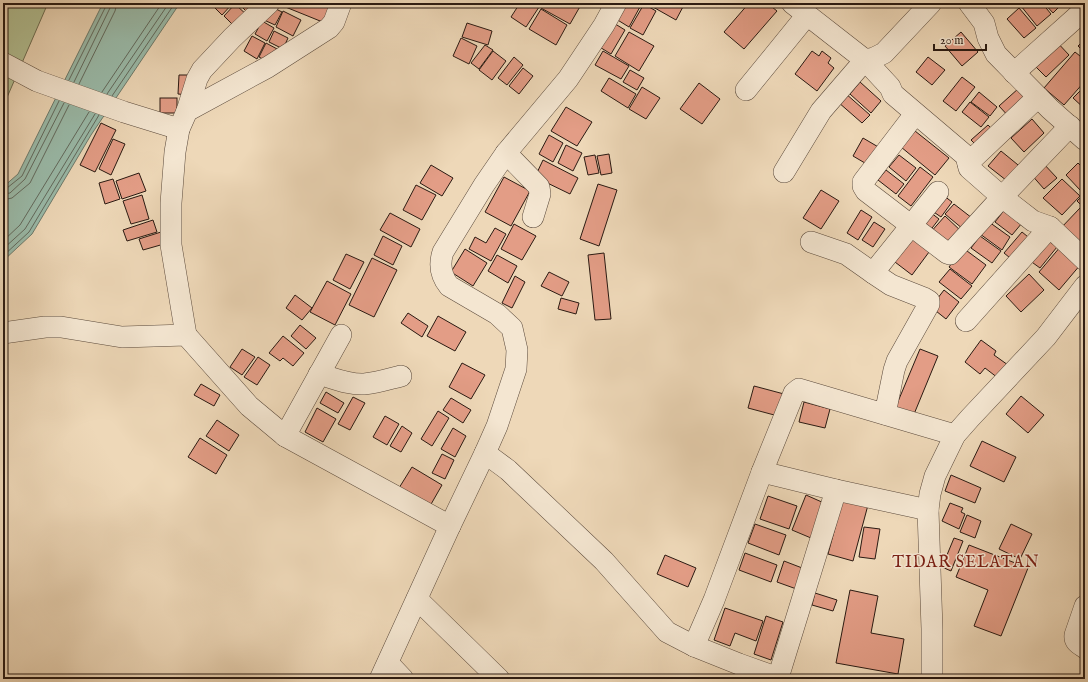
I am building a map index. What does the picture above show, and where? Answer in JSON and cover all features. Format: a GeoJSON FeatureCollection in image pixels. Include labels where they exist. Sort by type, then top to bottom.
{"type":"FeatureCollection","features":[{"type":"Feature","properties":{"kind":"street"},"geometry":{"type":"LineString","coordinates":[[269,3],[232,38],[202,70],[197,79],[174,152],[171,204],[171,245],[186,335],[239,396],[285,436],[450,526]]}},
{"type":"Feature","properties":{"kind":"street"},"geometry":{"type":"LineString","coordinates":[[3,63],[37,81],[124,112],[183,120],[268,68],[329,28],[334,22],[341,3]]}},
{"type":"Feature","properties":{"kind":"street"},"geometry":{"type":"LineString","coordinates":[[403,679],[384,671],[450,526],[487,454],[513,380],[517,360],[516,340],[512,328],[504,319],[449,286],[443,277],[440,261],[443,252],[484,185],[506,153],[568,79],[604,25],[616,3]]}},
{"type":"Feature","properties":{"kind":"street"},"geometry":{"type":"LineString","coordinates":[[784,172],[821,111],[865,60],[874,58],[884,53],[932,3]]}},
{"type":"Feature","properties":{"kind":"street"},"geometry":{"type":"LineString","coordinates":[[969,3],[984,23],[988,38],[996,54],[1038,97],[1085,140]]}},
{"type":"Feature","properties":{"kind":"street"},"geometry":{"type":"LineString","coordinates":[[746,90],[799,9],[865,60],[890,87],[893,94],[966,156],[969,168],[1002,197],[1033,221],[1050,227],[1085,260]]}},
{"type":"Feature","properties":{"kind":"street"},"geometry":{"type":"LineString","coordinates":[[1014,73],[1082,12]]}},
{"type":"Feature","properties":{"kind":"street"},"geometry":{"type":"LineString","coordinates":[[968,163],[1038,97]]}},
{"type":"Feature","properties":{"kind":"street"},"geometry":{"type":"LineString","coordinates":[[915,114],[863,182],[863,186],[866,192],[947,254],[950,254],[1070,126]]}},
{"type":"Feature","properties":{"kind":"street"},"geometry":{"type":"LineString","coordinates":[[506,153],[539,188],[540,194],[533,217]]}},
{"type":"Feature","properties":{"kind":"street"},"geometry":{"type":"LineString","coordinates":[[873,273],[938,192]]}},
{"type":"Feature","properties":{"kind":"street"},"geometry":{"type":"LineString","coordinates":[[966,321],[1050,227]]}},
{"type":"Feature","properties":{"kind":"street"},"geometry":{"type":"LineString","coordinates":[[811,242],[846,254],[891,285],[928,300],[929,304],[897,361],[885,414]]}},
{"type":"Feature","properties":{"kind":"street"},"geometry":{"type":"LineString","coordinates":[[932,679],[932,628],[928,510],[930,494],[935,476],[955,435],[1046,337],[1085,286]]}},
{"type":"Feature","properties":{"kind":"street"},"geometry":{"type":"LineString","coordinates":[[3,333],[46,327],[61,327],[122,337],[186,335]]}},
{"type":"Feature","properties":{"kind":"street"},"geometry":{"type":"LineString","coordinates":[[285,436],[318,374],[341,335]]}},
{"type":"Feature","properties":{"kind":"street"},"geometry":{"type":"LineString","coordinates":[[318,374],[352,383],[364,384],[401,376]]}},
{"type":"Feature","properties":{"kind":"street"},"geometry":{"type":"LineString","coordinates":[[694,646],[714,600],[762,472],[794,394],[798,390],[802,389],[955,435]]}},
{"type":"Feature","properties":{"kind":"street"},"geometry":{"type":"LineString","coordinates":[[487,454],[508,470],[604,561],[663,629],[670,635],[694,646],[779,679],[836,490]]}},
{"type":"Feature","properties":{"kind":"street"},"geometry":{"type":"LineString","coordinates":[[762,472],[928,510]]}},
{"type":"Feature","properties":{"kind":"street"},"geometry":{"type":"LineString","coordinates":[[417,599],[499,679]]}},
{"type":"Feature","properties":{"kind":"street"},"geometry":{"type":"LineString","coordinates":[[1085,606],[1074,638],[1078,644],[1085,648]]}},
{"type":"Feature","properties":{"kind":"shaded area"},"geometry":{"type":"Polygon","coordinates":[[[3,3],[48,3],[5,102],[3,103],[3,3]]]}},
{"type":"Feature","properties":{"kind":"water"},"geometry":{"type":"Polygon","coordinates":[[[103,3],[180,3],[91,135],[32,234],[3,261],[3,187],[18,174],[103,3]]]}},
{"type":"Feature","properties":{"kind":"building"},"geometry":{"type":"Polygon","coordinates":[[[210,3],[233,3],[222,15],[210,3]]]}},
{"type":"Feature","properties":{"kind":"building"},"geometry":{"type":"Polygon","coordinates":[[[238,3],[263,3],[251,16],[238,3]]]}},
{"type":"Feature","properties":{"kind":"building"},"geometry":{"type":"Polygon","coordinates":[[[284,3],[327,3],[337,7],[330,25],[283,6],[284,3]]]}},
{"type":"Feature","properties":{"kind":"building"},"geometry":{"type":"Polygon","coordinates":[[[520,3],[541,4],[526,27],[511,17],[520,3]]]}},
{"type":"Feature","properties":{"kind":"building"},"geometry":{"type":"Polygon","coordinates":[[[543,3],[582,3],[570,24],[541,8],[543,3]]]}},
{"type":"Feature","properties":{"kind":"building"},"geometry":{"type":"Polygon","coordinates":[[[625,3],[638,3],[641,5],[629,27],[616,19],[625,3]]]}},
{"type":"Feature","properties":{"kind":"building"},"geometry":{"type":"Polygon","coordinates":[[[655,3],[685,3],[676,20],[653,7],[655,3]]]}},
{"type":"Feature","properties":{"kind":"building"},"geometry":{"type":"Polygon","coordinates":[[[749,3],[767,3],[777,11],[744,49],[724,32],[749,3]]]}},
{"type":"Feature","properties":{"kind":"building"},"geometry":{"type":"Polygon","coordinates":[[[1025,3],[1042,3],[1051,14],[1037,26],[1021,6],[1025,3]]]}},
{"type":"Feature","properties":{"kind":"building"},"geometry":{"type":"Polygon","coordinates":[[[1044,3],[1063,3],[1053,13],[1044,3]]]}},
{"type":"Feature","properties":{"kind":"building"},"geometry":{"type":"Polygon","coordinates":[[[235,4],[249,17],[237,29],[224,16],[235,4]]]}},
{"type":"Feature","properties":{"kind":"building"},"geometry":{"type":"Polygon","coordinates":[[[644,4],[656,11],[643,35],[630,28],[644,4]]]}},
{"type":"Feature","properties":{"kind":"building"},"geometry":{"type":"Polygon","coordinates":[[[270,6],[282,12],[275,25],[264,20],[270,6]]]}},
{"type":"Feature","properties":{"kind":"building"},"geometry":{"type":"Polygon","coordinates":[[[1019,8],[1036,28],[1024,38],[1007,19],[1019,8]]]}},
{"type":"Feature","properties":{"kind":"building"},"geometry":{"type":"Polygon","coordinates":[[[541,9],[567,25],[556,45],[529,29],[541,9]]]}},
{"type":"Feature","properties":{"kind":"building"},"geometry":{"type":"Polygon","coordinates":[[[283,11],[301,20],[293,36],[276,27],[283,11]]]}},
{"type":"Feature","properties":{"kind":"building"},"geometry":{"type":"Polygon","coordinates":[[[262,21],[274,28],[267,41],[255,34],[262,21]]]}},
{"type":"Feature","properties":{"kind":"building"},"geometry":{"type":"Polygon","coordinates":[[[612,22],[625,30],[611,54],[598,46],[612,22]]]}},
{"type":"Feature","properties":{"kind":"building"},"geometry":{"type":"Polygon","coordinates":[[[467,23],[492,31],[488,45],[462,37],[467,23]]]}},
{"type":"Feature","properties":{"kind":"building"},"geometry":{"type":"Polygon","coordinates":[[[274,31],[288,38],[283,49],[269,42],[274,31]]]}},
{"type":"Feature","properties":{"kind":"building"},"geometry":{"type":"Polygon","coordinates":[[[629,32],[654,46],[639,71],[615,56],[629,32]]]}},
{"type":"Feature","properties":{"kind":"building"},"geometry":{"type":"Polygon","coordinates":[[[961,32],[978,52],[962,66],[945,46],[961,32]]]}},
{"type":"Feature","properties":{"kind":"building"},"geometry":{"type":"Polygon","coordinates":[[[252,36],[265,43],[257,59],[244,51],[252,36]]]}},
{"type":"Feature","properties":{"kind":"building"},"geometry":{"type":"Polygon","coordinates":[[[461,38],[477,46],[469,64],[453,56],[461,38]]]}},
{"type":"Feature","properties":{"kind":"building"},"geometry":{"type":"Polygon","coordinates":[[[1085,39],[1085,53],[1078,46],[1085,39]]]}},
{"type":"Feature","properties":{"kind":"building"},"geometry":{"type":"Polygon","coordinates":[[[1055,40],[1069,55],[1046,77],[1032,63],[1055,40]]]}},
{"type":"Feature","properties":{"kind":"building"},"geometry":{"type":"Polygon","coordinates":[[[266,43],[279,50],[272,64],[259,57],[266,43]]]}},
{"type":"Feature","properties":{"kind":"building"},"geometry":{"type":"Polygon","coordinates":[[[485,45],[493,50],[479,69],[471,63],[485,45]]]}},
{"type":"Feature","properties":{"kind":"building"},"geometry":{"type":"Polygon","coordinates":[[[493,51],[506,61],[492,80],[479,70],[493,51]]]}},
{"type":"Feature","properties":{"kind":"building"},"geometry":{"type":"Polygon","coordinates":[[[603,51],[629,66],[621,79],[595,65],[603,51]]]}},
{"type":"Feature","properties":{"kind":"building"},"geometry":{"type":"Polygon","coordinates":[[[812,51],[819,56],[822,51],[831,58],[828,63],[834,68],[817,91],[795,74],[812,51]]]}},
{"type":"Feature","properties":{"kind":"building"},"geometry":{"type":"Polygon","coordinates":[[[1075,52],[1085,60],[1085,81],[1064,105],[1044,88],[1075,52]]]}},
{"type":"Feature","properties":{"kind":"building"},"geometry":{"type":"Polygon","coordinates":[[[514,57],[523,65],[507,85],[498,78],[514,57]]]}},
{"type":"Feature","properties":{"kind":"building"},"geometry":{"type":"Polygon","coordinates":[[[928,57],[945,70],[932,85],[916,72],[928,57]]]}},
{"type":"Feature","properties":{"kind":"building"},"geometry":{"type":"Polygon","coordinates":[[[523,68],[533,76],[519,94],[509,86],[523,68]]]}},
{"type":"Feature","properties":{"kind":"building"},"geometry":{"type":"Polygon","coordinates":[[[630,70],[644,78],[637,90],[623,82],[630,70]]]}},
{"type":"Feature","properties":{"kind":"building"},"geometry":{"type":"Polygon","coordinates":[[[179,75],[192,75],[191,95],[178,94],[179,75]]]}},
{"type":"Feature","properties":{"kind":"building"},"geometry":{"type":"Polygon","coordinates":[[[962,77],[975,87],[956,111],[943,101],[962,77]]]}},
{"type":"Feature","properties":{"kind":"building"},"geometry":{"type":"Polygon","coordinates":[[[609,78],[636,94],[628,108],[601,91],[609,78]]]}},
{"type":"Feature","properties":{"kind":"building"},"geometry":{"type":"Polygon","coordinates":[[[860,82],[881,101],[871,113],[850,94],[860,82]]]}},
{"type":"Feature","properties":{"kind":"building"},"geometry":{"type":"Polygon","coordinates":[[[699,83],[720,99],[702,124],[680,109],[699,83]]]}},
{"type":"Feature","properties":{"kind":"building"},"geometry":{"type":"Polygon","coordinates":[[[1085,83],[1085,93],[1080,89],[1085,83]]]}},
{"type":"Feature","properties":{"kind":"building"},"geometry":{"type":"Polygon","coordinates":[[[642,87],[660,98],[646,119],[629,109],[642,87]]]}},
{"type":"Feature","properties":{"kind":"building"},"geometry":{"type":"Polygon","coordinates":[[[1019,88],[1031,101],[1011,119],[999,106],[1019,88]]]}},
{"type":"Feature","properties":{"kind":"building"},"geometry":{"type":"Polygon","coordinates":[[[1080,91],[1085,96],[1085,109],[1073,98],[1080,91]]]}},
{"type":"Feature","properties":{"kind":"building"},"geometry":{"type":"Polygon","coordinates":[[[979,92],[997,107],[990,116],[971,102],[979,92]]]}},
{"type":"Feature","properties":{"kind":"building"},"geometry":{"type":"Polygon","coordinates":[[[845,93],[870,115],[862,123],[838,102],[845,93]]]}},
{"type":"Feature","properties":{"kind":"building"},"geometry":{"type":"Polygon","coordinates":[[[160,98],[177,98],[177,113],[160,113],[160,98]]]}},
{"type":"Feature","properties":{"kind":"building"},"geometry":{"type":"Polygon","coordinates":[[[970,102],[989,117],[981,127],[962,112],[970,102]]]}},
{"type":"Feature","properties":{"kind":"building"},"geometry":{"type":"Polygon","coordinates":[[[566,107],[592,122],[577,146],[551,131],[566,107]]]}},
{"type":"Feature","properties":{"kind":"building"},"geometry":{"type":"Polygon","coordinates":[[[1032,119],[1044,133],[1024,152],[1011,138],[1032,119]]]}},
{"type":"Feature","properties":{"kind":"building"},"geometry":{"type":"Polygon","coordinates":[[[101,123],[116,130],[95,172],[80,165],[101,123]]]}},
{"type":"Feature","properties":{"kind":"building"},"geometry":{"type":"Polygon","coordinates":[[[988,125],[996,133],[980,149],[971,140],[988,125]]]}},
{"type":"Feature","properties":{"kind":"building"},"geometry":{"type":"Polygon","coordinates":[[[915,131],[949,158],[935,175],[901,147],[915,131]]]}},
{"type":"Feature","properties":{"kind":"building"},"geometry":{"type":"Polygon","coordinates":[[[549,135],[563,143],[553,162],[539,154],[549,135]]]}},
{"type":"Feature","properties":{"kind":"building"},"geometry":{"type":"Polygon","coordinates":[[[863,138],[880,148],[870,166],[853,156],[863,138]]]}},
{"type":"Feature","properties":{"kind":"building"},"geometry":{"type":"Polygon","coordinates":[[[113,139],[125,144],[111,175],[99,169],[113,139]]]}},
{"type":"Feature","properties":{"kind":"building"},"geometry":{"type":"Polygon","coordinates":[[[566,145],[582,153],[573,171],[558,163],[566,145]]]}},
{"type":"Feature","properties":{"kind":"building"},"geometry":{"type":"Polygon","coordinates":[[[1001,151],[1023,169],[1011,184],[988,166],[1001,151]]]}},
{"type":"Feature","properties":{"kind":"building"},"geometry":{"type":"Polygon","coordinates":[[[609,154],[612,173],[601,175],[597,156],[609,154]]]}},
{"type":"Feature","properties":{"kind":"building"},"geometry":{"type":"Polygon","coordinates":[[[595,155],[599,173],[588,175],[584,157],[595,155]]]}},
{"type":"Feature","properties":{"kind":"building"},"geometry":{"type":"Polygon","coordinates":[[[899,155],[916,168],[906,181],[889,167],[899,155]]]}},
{"type":"Feature","properties":{"kind":"building"},"geometry":{"type":"Polygon","coordinates":[[[543,160],[578,178],[570,194],[535,177],[543,160]]]}},
{"type":"Feature","properties":{"kind":"building"},"geometry":{"type":"Polygon","coordinates":[[[1042,162],[1057,178],[1044,189],[1030,173],[1042,162]]]}},
{"type":"Feature","properties":{"kind":"building"},"geometry":{"type":"Polygon","coordinates":[[[1078,163],[1085,170],[1085,186],[1080,190],[1066,175],[1078,163]]]}},
{"type":"Feature","properties":{"kind":"building"},"geometry":{"type":"Polygon","coordinates":[[[431,165],[453,178],[442,196],[420,183],[431,165]]]}},
{"type":"Feature","properties":{"kind":"building"},"geometry":{"type":"Polygon","coordinates":[[[920,167],[933,177],[911,206],[898,196],[920,167]]]}},
{"type":"Feature","properties":{"kind":"building"},"geometry":{"type":"Polygon","coordinates":[[[886,170],[904,184],[896,194],[878,180],[886,170]]]}},
{"type":"Feature","properties":{"kind":"building"},"geometry":{"type":"Polygon","coordinates":[[[139,173],[146,191],[122,199],[116,181],[139,173]]]}},
{"type":"Feature","properties":{"kind":"building"},"geometry":{"type":"Polygon","coordinates":[[[504,177],[530,191],[511,226],[485,212],[504,177]]]}},
{"type":"Feature","properties":{"kind":"building"},"geometry":{"type":"Polygon","coordinates":[[[113,179],[120,199],[105,204],[99,183],[113,179]]]}},
{"type":"Feature","properties":{"kind":"building"},"geometry":{"type":"Polygon","coordinates":[[[1062,179],[1080,196],[1062,215],[1043,198],[1062,179]]]}},
{"type":"Feature","properties":{"kind":"building"},"geometry":{"type":"Polygon","coordinates":[[[598,184],[617,190],[599,246],[580,239],[598,184]]]}},
{"type":"Feature","properties":{"kind":"building"},"geometry":{"type":"Polygon","coordinates":[[[416,185],[436,195],[422,220],[403,210],[416,185]]]}},
{"type":"Feature","properties":{"kind":"building"},"geometry":{"type":"Polygon","coordinates":[[[821,190],[839,201],[821,229],[803,218],[821,190]]]}},
{"type":"Feature","properties":{"kind":"building"},"geometry":{"type":"Polygon","coordinates":[[[939,192],[952,202],[941,217],[928,208],[939,192]]]}},
{"type":"Feature","properties":{"kind":"building"},"geometry":{"type":"Polygon","coordinates":[[[1085,193],[1085,209],[1077,201],[1085,193]]]}},
{"type":"Feature","properties":{"kind":"building"},"geometry":{"type":"Polygon","coordinates":[[[142,195],[149,219],[131,224],[123,201],[142,195]]]}},
{"type":"Feature","properties":{"kind":"building"},"geometry":{"type":"Polygon","coordinates":[[[954,204],[972,218],[963,229],[945,214],[954,204]]]}},
{"type":"Feature","properties":{"kind":"building"},"geometry":{"type":"Polygon","coordinates":[[[1080,208],[1085,212],[1085,252],[1060,229],[1080,208]]]}},
{"type":"Feature","properties":{"kind":"building"},"geometry":{"type":"Polygon","coordinates":[[[926,209],[939,219],[929,232],[916,223],[926,209]]]}},
{"type":"Feature","properties":{"kind":"building"},"geometry":{"type":"Polygon","coordinates":[[[1005,209],[1022,223],[1012,235],[995,222],[1005,209]]]}},
{"type":"Feature","properties":{"kind":"building"},"geometry":{"type":"Polygon","coordinates":[[[861,210],[872,217],[858,240],[847,233],[861,210]]]}},
{"type":"Feature","properties":{"kind":"building"},"geometry":{"type":"Polygon","coordinates":[[[390,213],[420,229],[411,247],[380,230],[390,213]]]}},
{"type":"Feature","properties":{"kind":"building"},"geometry":{"type":"Polygon","coordinates":[[[945,216],[962,232],[947,249],[929,234],[945,216]]]}},
{"type":"Feature","properties":{"kind":"building"},"geometry":{"type":"Polygon","coordinates":[[[153,220],[157,232],[127,241],[123,230],[153,220]]]}},
{"type":"Feature","properties":{"kind":"building"},"geometry":{"type":"Polygon","coordinates":[[[874,222],[885,229],[873,247],[862,240],[874,222]]]}},
{"type":"Feature","properties":{"kind":"building"},"geometry":{"type":"Polygon","coordinates":[[[989,222],[1010,237],[1002,250],[980,234],[989,222]]]}},
{"type":"Feature","properties":{"kind":"building"},"geometry":{"type":"Polygon","coordinates":[[[514,224],[536,236],[522,260],[501,249],[514,224]]]}},
{"type":"Feature","properties":{"kind":"building"},"geometry":{"type":"Polygon","coordinates":[[[495,228],[506,234],[491,261],[469,249],[475,237],[486,243],[495,228]]]}},
{"type":"Feature","properties":{"kind":"building"},"geometry":{"type":"Polygon","coordinates":[[[161,232],[164,244],[143,250],[139,239],[161,232]]]}},
{"type":"Feature","properties":{"kind":"building"},"geometry":{"type":"Polygon","coordinates":[[[911,232],[932,248],[912,275],[891,259],[911,232]]]}},
{"type":"Feature","properties":{"kind":"building"},"geometry":{"type":"Polygon","coordinates":[[[1022,232],[1033,241],[1015,262],[1004,253],[1022,232]]]}},
{"type":"Feature","properties":{"kind":"building"},"geometry":{"type":"Polygon","coordinates":[[[383,236],[402,246],[393,265],[374,255],[383,236]]]}},
{"type":"Feature","properties":{"kind":"building"},"geometry":{"type":"Polygon","coordinates":[[[980,236],[1001,251],[992,263],[971,248],[980,236]]]}},
{"type":"Feature","properties":{"kind":"building"},"geometry":{"type":"Polygon","coordinates":[[[1045,238],[1057,247],[1040,268],[1029,260],[1045,238]]]}},
{"type":"Feature","properties":{"kind":"building"},"geometry":{"type":"Polygon","coordinates":[[[1061,246],[1081,264],[1059,290],[1039,272],[1061,246]]]}},
{"type":"Feature","properties":{"kind":"building"},"geometry":{"type":"Polygon","coordinates":[[[963,248],[986,265],[972,284],[949,267],[963,248]]]}},
{"type":"Feature","properties":{"kind":"building"},"geometry":{"type":"Polygon","coordinates":[[[465,249],[487,263],[473,286],[451,272],[465,249]]]}},
{"type":"Feature","properties":{"kind":"building"},"geometry":{"type":"Polygon","coordinates":[[[604,253],[611,319],[595,320],[588,255],[604,253]]]}},
{"type":"Feature","properties":{"kind":"building"},"geometry":{"type":"Polygon","coordinates":[[[346,254],[364,262],[350,289],[333,280],[346,254]]]}},
{"type":"Feature","properties":{"kind":"building"},"geometry":{"type":"Polygon","coordinates":[[[497,255],[517,266],[508,283],[488,271],[497,255]]]}},
{"type":"Feature","properties":{"kind":"building"},"geometry":{"type":"Polygon","coordinates":[[[372,258],[397,270],[374,317],[349,305],[372,258]]]}},
{"type":"Feature","properties":{"kind":"building"},"geometry":{"type":"Polygon","coordinates":[[[950,269],[972,286],[961,299],[939,282],[950,269]]]}},
{"type":"Feature","properties":{"kind":"building"},"geometry":{"type":"Polygon","coordinates":[[[549,272],[569,282],[562,296],[541,286],[549,272]]]}},
{"type":"Feature","properties":{"kind":"building"},"geometry":{"type":"Polygon","coordinates":[[[1029,274],[1044,290],[1021,312],[1006,296],[1029,274]]]}},
{"type":"Feature","properties":{"kind":"building"},"geometry":{"type":"Polygon","coordinates":[[[515,276],[525,282],[512,308],[502,303],[515,276]]]}},
{"type":"Feature","properties":{"kind":"building"},"geometry":{"type":"Polygon","coordinates":[[[327,281],[351,294],[335,325],[310,312],[327,281]]]}},
{"type":"Feature","properties":{"kind":"building"},"geometry":{"type":"Polygon","coordinates":[[[944,290],[959,302],[946,319],[931,307],[944,290]]]}},
{"type":"Feature","properties":{"kind":"building"},"geometry":{"type":"Polygon","coordinates":[[[295,295],[312,308],[302,320],[286,308],[295,295]]]}},
{"type":"Feature","properties":{"kind":"building"},"geometry":{"type":"Polygon","coordinates":[[[561,298],[579,303],[576,314],[558,309],[561,298]]]}},
{"type":"Feature","properties":{"kind":"building"},"geometry":{"type":"Polygon","coordinates":[[[408,313],[428,326],[422,337],[401,323],[408,313]]]}},
{"type":"Feature","properties":{"kind":"building"},"geometry":{"type":"Polygon","coordinates":[[[438,316],[466,332],[455,351],[427,336],[438,316]]]}},
{"type":"Feature","properties":{"kind":"building"},"geometry":{"type":"Polygon","coordinates":[[[300,325],[316,338],[306,349],[291,336],[300,325]]]}},
{"type":"Feature","properties":{"kind":"building"},"geometry":{"type":"Polygon","coordinates":[[[283,336],[304,353],[293,366],[283,358],[280,361],[269,353],[283,336]]]}},
{"type":"Feature","properties":{"kind":"building"},"geometry":{"type":"Polygon","coordinates":[[[981,340],[996,351],[994,355],[1008,365],[998,378],[985,368],[980,374],[965,362],[981,340]]]}},
{"type":"Feature","properties":{"kind":"building"},"geometry":{"type":"Polygon","coordinates":[[[242,349],[255,357],[242,375],[230,367],[242,349]]]}},
{"type":"Feature","properties":{"kind":"building"},"geometry":{"type":"Polygon","coordinates":[[[920,349],[938,356],[912,419],[894,411],[920,349]]]}},
{"type":"Feature","properties":{"kind":"building"},"geometry":{"type":"Polygon","coordinates":[[[258,357],[270,365],[257,385],[244,377],[258,357]]]}},
{"type":"Feature","properties":{"kind":"building"},"geometry":{"type":"Polygon","coordinates":[[[462,363],[485,375],[471,399],[449,387],[462,363]]]}},
{"type":"Feature","properties":{"kind":"building"},"geometry":{"type":"Polygon","coordinates":[[[201,384],[220,395],[214,406],[194,395],[201,384]]]}},
{"type":"Feature","properties":{"kind":"building"},"geometry":{"type":"Polygon","coordinates":[[[754,386],[784,394],[778,416],[748,408],[754,386]]]}},
{"type":"Feature","properties":{"kind":"building"},"geometry":{"type":"Polygon","coordinates":[[[326,392],[344,403],[338,413],[320,403],[326,392]]]}},
{"type":"Feature","properties":{"kind":"building"},"geometry":{"type":"Polygon","coordinates":[[[1021,396],[1044,415],[1028,433],[1006,414],[1021,396]]]}},
{"type":"Feature","properties":{"kind":"building"},"geometry":{"type":"Polygon","coordinates":[[[353,397],[365,403],[350,430],[338,424],[353,397]]]}},
{"type":"Feature","properties":{"kind":"building"},"geometry":{"type":"Polygon","coordinates":[[[451,398],[471,410],[463,423],[443,410],[451,398]]]}},
{"type":"Feature","properties":{"kind":"building"},"geometry":{"type":"Polygon","coordinates":[[[804,402],[830,409],[825,428],[799,422],[804,402]]]}},
{"type":"Feature","properties":{"kind":"building"},"geometry":{"type":"Polygon","coordinates":[[[317,408],[336,419],[323,442],[305,432],[317,408]]]}},
{"type":"Feature","properties":{"kind":"building"},"geometry":{"type":"Polygon","coordinates":[[[438,411],[449,418],[432,446],[421,439],[438,411]]]}},
{"type":"Feature","properties":{"kind":"building"},"geometry":{"type":"Polygon","coordinates":[[[385,416],[399,424],[387,445],[373,437],[385,416]]]}},
{"type":"Feature","properties":{"kind":"building"},"geometry":{"type":"Polygon","coordinates":[[[217,420],[239,435],[229,451],[206,436],[217,420]]]}},
{"type":"Feature","properties":{"kind":"building"},"geometry":{"type":"Polygon","coordinates":[[[402,426],[412,433],[401,452],[390,446],[402,426]]]}},
{"type":"Feature","properties":{"kind":"building"},"geometry":{"type":"Polygon","coordinates":[[[453,428],[466,436],[455,457],[441,449],[453,428]]]}},
{"type":"Feature","properties":{"kind":"building"},"geometry":{"type":"Polygon","coordinates":[[[200,438],[227,455],[216,474],[188,457],[200,438]]]}},
{"type":"Feature","properties":{"kind":"building"},"geometry":{"type":"Polygon","coordinates":[[[982,441],[1016,457],[1004,482],[970,466],[982,441]]]}},
{"type":"Feature","properties":{"kind":"building"},"geometry":{"type":"Polygon","coordinates":[[[442,454],[454,460],[445,479],[432,473],[442,454]]]}},
{"type":"Feature","properties":{"kind":"building"},"geometry":{"type":"Polygon","coordinates":[[[412,467],[442,485],[430,506],[399,488],[412,467]]]}},
{"type":"Feature","properties":{"kind":"building"},"geometry":{"type":"Polygon","coordinates":[[[951,475],[981,488],[975,503],[945,491],[951,475]]]}},
{"type":"Feature","properties":{"kind":"building"},"geometry":{"type":"Polygon","coordinates":[[[806,495],[824,503],[811,538],[792,530],[806,495]]]}},
{"type":"Feature","properties":{"kind":"building"},"geometry":{"type":"Polygon","coordinates":[[[768,496],[797,506],[789,529],[760,519],[768,496]]]}},
{"type":"Feature","properties":{"kind":"building"},"geometry":{"type":"Polygon","coordinates":[[[843,498],[868,505],[853,561],[828,554],[843,498]]]}},
{"type":"Feature","properties":{"kind":"building"},"geometry":{"type":"Polygon","coordinates":[[[950,503],[963,508],[961,512],[965,514],[959,529],[942,521],[950,503]]]}},
{"type":"Feature","properties":{"kind":"building"},"geometry":{"type":"Polygon","coordinates":[[[967,515],[981,521],[975,538],[960,532],[967,515]]]}},
{"type":"Feature","properties":{"kind":"building"},"geometry":{"type":"Polygon","coordinates":[[[755,524],[786,535],[779,555],[748,543],[755,524]]]}},
{"type":"Feature","properties":{"kind":"building"},"geometry":{"type":"Polygon","coordinates":[[[1011,524],[1032,534],[1020,559],[999,549],[1011,524]]]}},
{"type":"Feature","properties":{"kind":"building"},"geometry":{"type":"Polygon","coordinates":[[[864,527],[880,529],[875,559],[859,557],[864,527]]]}},
{"type":"Feature","properties":{"kind":"building"},"geometry":{"type":"Polygon","coordinates":[[[954,538],[963,541],[951,571],[942,567],[954,538]]]}},
{"type":"Feature","properties":{"kind":"building"},"geometry":{"type":"Polygon","coordinates":[[[969,545],[1028,568],[1001,636],[974,626],[988,590],[956,577],[969,545]]]}},
{"type":"Feature","properties":{"kind":"building"},"geometry":{"type":"Polygon","coordinates":[[[745,553],[777,565],[771,582],[739,570],[745,553]]]}},
{"type":"Feature","properties":{"kind":"building"},"geometry":{"type":"Polygon","coordinates":[[[665,555],[696,568],[688,587],[657,574],[665,555]]]}},
{"type":"Feature","properties":{"kind":"building"},"geometry":{"type":"Polygon","coordinates":[[[784,561],[810,571],[802,591],[777,582],[784,561]]]}},
{"type":"Feature","properties":{"kind":"building"},"geometry":{"type":"Polygon","coordinates":[[[850,590],[878,596],[871,633],[904,639],[898,674],[836,663],[850,590]]]}},
{"type":"Feature","properties":{"kind":"building"},"geometry":{"type":"Polygon","coordinates":[[[815,593],[837,600],[833,611],[812,605],[815,593]]]}},
{"type":"Feature","properties":{"kind":"building"},"geometry":{"type":"Polygon","coordinates":[[[725,608],[763,621],[756,641],[735,633],[730,646],[714,640],[725,608]]]}},
{"type":"Feature","properties":{"kind":"building"},"geometry":{"type":"Polygon","coordinates":[[[766,616],[783,622],[771,660],[754,654],[766,616]]]}},
{"type":"Feature","properties":{"kind":"district","name":"TIDAR SELATAN"},"geometry":{"type":"Point","coordinates":[966,563]}}]}
